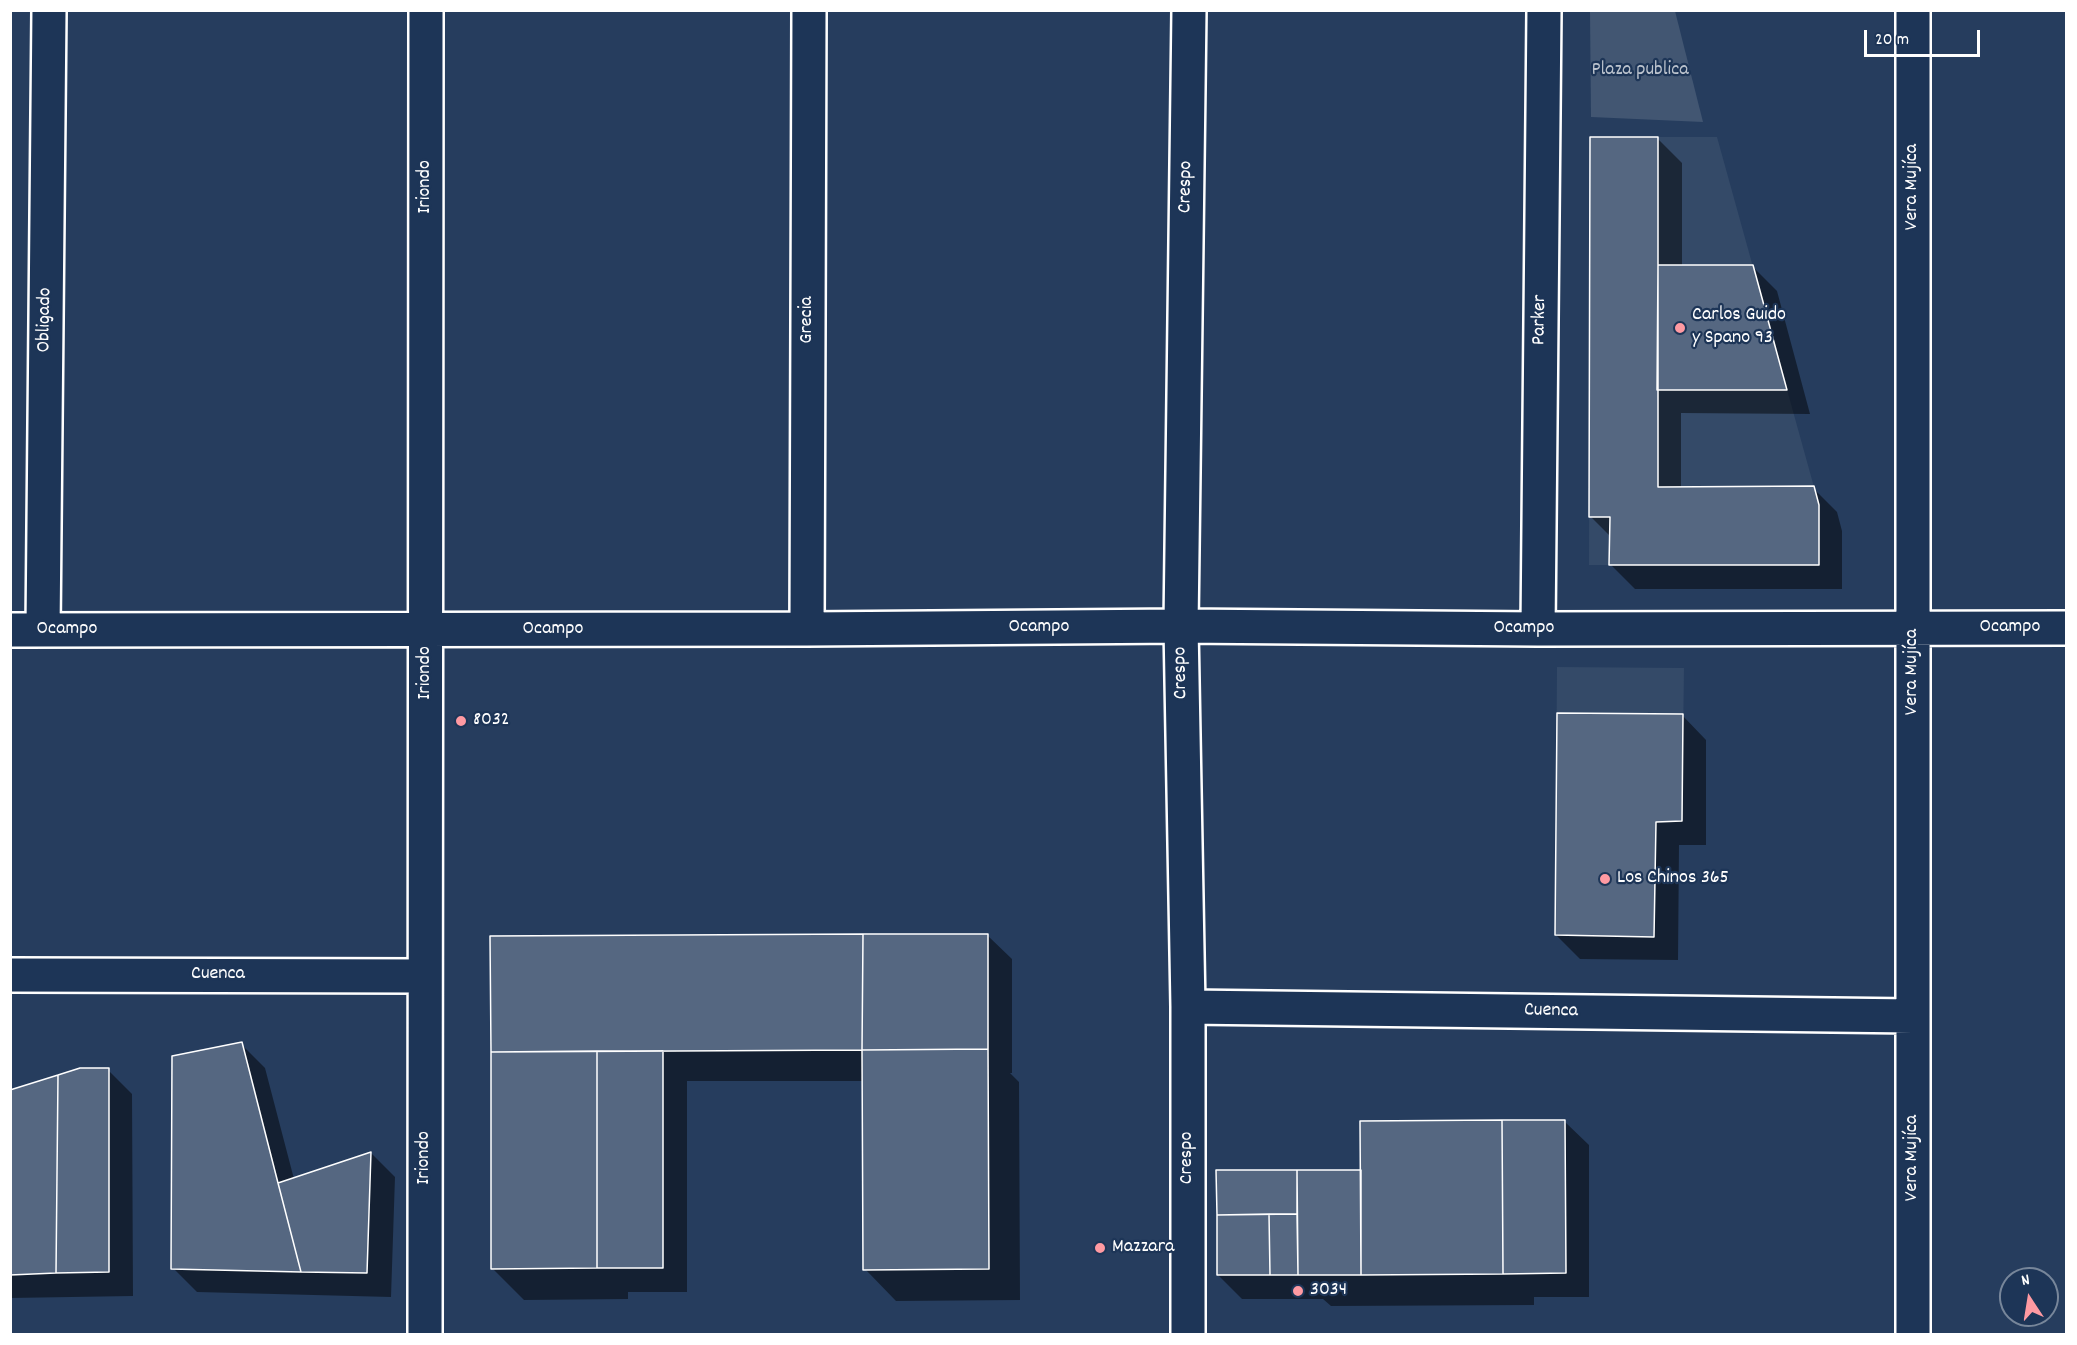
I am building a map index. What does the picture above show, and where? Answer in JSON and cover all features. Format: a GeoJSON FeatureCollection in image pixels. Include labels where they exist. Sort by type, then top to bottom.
{"type":"FeatureCollection","features":[{"type":"Feature","properties":{"kind":"street","name":"Obligado"},"geometry":{"type":"LineString","coordinates":[[43,630],[49,10]]}},
{"type":"Feature","properties":{"kind":"street","name":"Iriondo"},"geometry":{"type":"LineString","coordinates":[[425,1335],[426,10]]}},
{"type":"Feature","properties":{"kind":"street","name":"Grecia"},"geometry":{"type":"LineString","coordinates":[[807,630],[808,10]]}},
{"type":"Feature","properties":{"kind":"street","name":"Crespo"},"geometry":{"type":"LineString","coordinates":[[1188,1335],[1188,1007],[1181,626],[1189,10]]}},
{"type":"Feature","properties":{"kind":"street","name":"Parker"},"geometry":{"type":"LineString","coordinates":[[1538,629],[1544,10]]}},
{"type":"Feature","properties":{"kind":"street","name":"Vera Mujíca"},"geometry":{"type":"LineString","coordinates":[[1913,10],[1913,1335]]}},
{"type":"Feature","properties":{"kind":"street","name":"Ocampo"},"geometry":{"type":"LineString","coordinates":[[10,630],[807,630],[1181,626],[1538,629],[2067,628]]}},
{"type":"Feature","properties":{"kind":"street","name":"Cuenca"},"geometry":{"type":"LineString","coordinates":[[10,975],[425,976]]}},
{"type":"Feature","properties":{"kind":"street","name":"Cuenca"},"geometry":{"type":"LineString","coordinates":[[1188,1007],[1913,1016]]}},
{"type":"Feature","properties":{"kind":"shaded area","name":"Carlos Guido y Spano 93"},"geometry":{"type":"Polygon","coordinates":[[[1590,137],[1717,137],[1819,505],[1819,565],[1589,565],[1590,137]]]}},
{"type":"Feature","properties":{"kind":"shaded area","name":"Los Chinos 365"},"geometry":{"type":"Polygon","coordinates":[[[1557,667],[1684,668],[1682,821],[1656,822],[1654,937],[1555,935],[1557,667]]]}},
{"type":"Feature","properties":{"kind":"green space","name":"Plaza publica"},"geometry":{"type":"Polygon","coordinates":[[[1590,11],[1675,11],[1703,122],[1591,117],[1590,11]]]}},
{"type":"Feature","properties":{"kind":"building"},"geometry":{"type":"Polygon","coordinates":[[[1590,137],[1658,137],[1658,487],[1814,486],[1819,505],[1819,565],[1609,565],[1610,517],[1589,517],[1590,137]]]}},
{"type":"Feature","properties":{"kind":"building"},"geometry":{"type":"Polygon","coordinates":[[[1658,265],[1753,265],[1787,390],[1657,390],[1658,265]]]}},
{"type":"Feature","properties":{"kind":"building","name":"Los Chinos 365"},"geometry":{"type":"Polygon","coordinates":[[[1557,713],[1683,714],[1682,821],[1656,822],[1654,937],[1555,935],[1557,713]]]}},
{"type":"Feature","properties":{"kind":"building"},"geometry":{"type":"Polygon","coordinates":[[[863,934],[988,934],[988,1049],[862,1050],[863,934]]]}},
{"type":"Feature","properties":{"kind":"building"},"geometry":{"type":"Polygon","coordinates":[[[863,934],[862,1050],[491,1052],[490,936],[863,934]]]}},
{"type":"Feature","properties":{"kind":"building"},"geometry":{"type":"Polygon","coordinates":[[[242,1042],[301,1272],[171,1269],[172,1056],[242,1042]]]}},
{"type":"Feature","properties":{"kind":"building"},"geometry":{"type":"Polygon","coordinates":[[[988,1049],[989,1269],[863,1270],[862,1050],[988,1049]]]}},
{"type":"Feature","properties":{"kind":"building"},"geometry":{"type":"Polygon","coordinates":[[[597,1051],[663,1051],[663,1268],[597,1268],[597,1051]]]}},
{"type":"Feature","properties":{"kind":"building"},"geometry":{"type":"Polygon","coordinates":[[[597,1051],[597,1268],[491,1269],[491,1052],[597,1051]]]}},
{"type":"Feature","properties":{"kind":"building"},"geometry":{"type":"Polygon","coordinates":[[[80,1068],[109,1068],[109,1272],[56,1273],[58,1075],[80,1068]]]}},
{"type":"Feature","properties":{"kind":"building"},"geometry":{"type":"Polygon","coordinates":[[[58,1075],[56,1273],[10,1275],[10,1090],[58,1075]]]}},
{"type":"Feature","properties":{"kind":"building"},"geometry":{"type":"Polygon","coordinates":[[[1502,1120],[1565,1120],[1566,1273],[1503,1274],[1502,1120]]]}},
{"type":"Feature","properties":{"kind":"building"},"geometry":{"type":"Polygon","coordinates":[[[1502,1120],[1503,1274],[1361,1275],[1360,1121],[1502,1120]]]}},
{"type":"Feature","properties":{"kind":"building"},"geometry":{"type":"Polygon","coordinates":[[[371,1152],[367,1273],[301,1272],[278,1183],[371,1152]]]}},
{"type":"Feature","properties":{"kind":"building"},"geometry":{"type":"Polygon","coordinates":[[[1216,1170],[1297,1170],[1297,1214],[1217,1215],[1216,1170]]]}},
{"type":"Feature","properties":{"kind":"building"},"geometry":{"type":"Polygon","coordinates":[[[1297,1170],[1361,1170],[1361,1275],[1298,1275],[1297,1170]]]}},
{"type":"Feature","properties":{"kind":"building"},"geometry":{"type":"Polygon","coordinates":[[[1269,1214],[1297,1214],[1298,1275],[1270,1275],[1269,1214]]]}},
{"type":"Feature","properties":{"kind":"building"},"geometry":{"type":"Polygon","coordinates":[[[1269,1214],[1270,1275],[1217,1275],[1217,1215],[1269,1214]]]}},
{"type":"Feature","properties":{"kind":"place","name":"Carlos Guido y Spano 93"},"geometry":{"type":"Point","coordinates":[1680,328]}},
{"type":"Feature","properties":{"kind":"place","name":"8032"},"geometry":{"type":"Point","coordinates":[461,721]}},
{"type":"Feature","properties":{"kind":"place","name":"Los Chinos 365"},"geometry":{"type":"Point","coordinates":[1605,879]}},
{"type":"Feature","properties":{"kind":"place","name":"Mazzara"},"geometry":{"type":"Point","coordinates":[1100,1248]}},
{"type":"Feature","properties":{"kind":"place","name":"3034"},"geometry":{"type":"Point","coordinates":[1298,1291]}}]}
